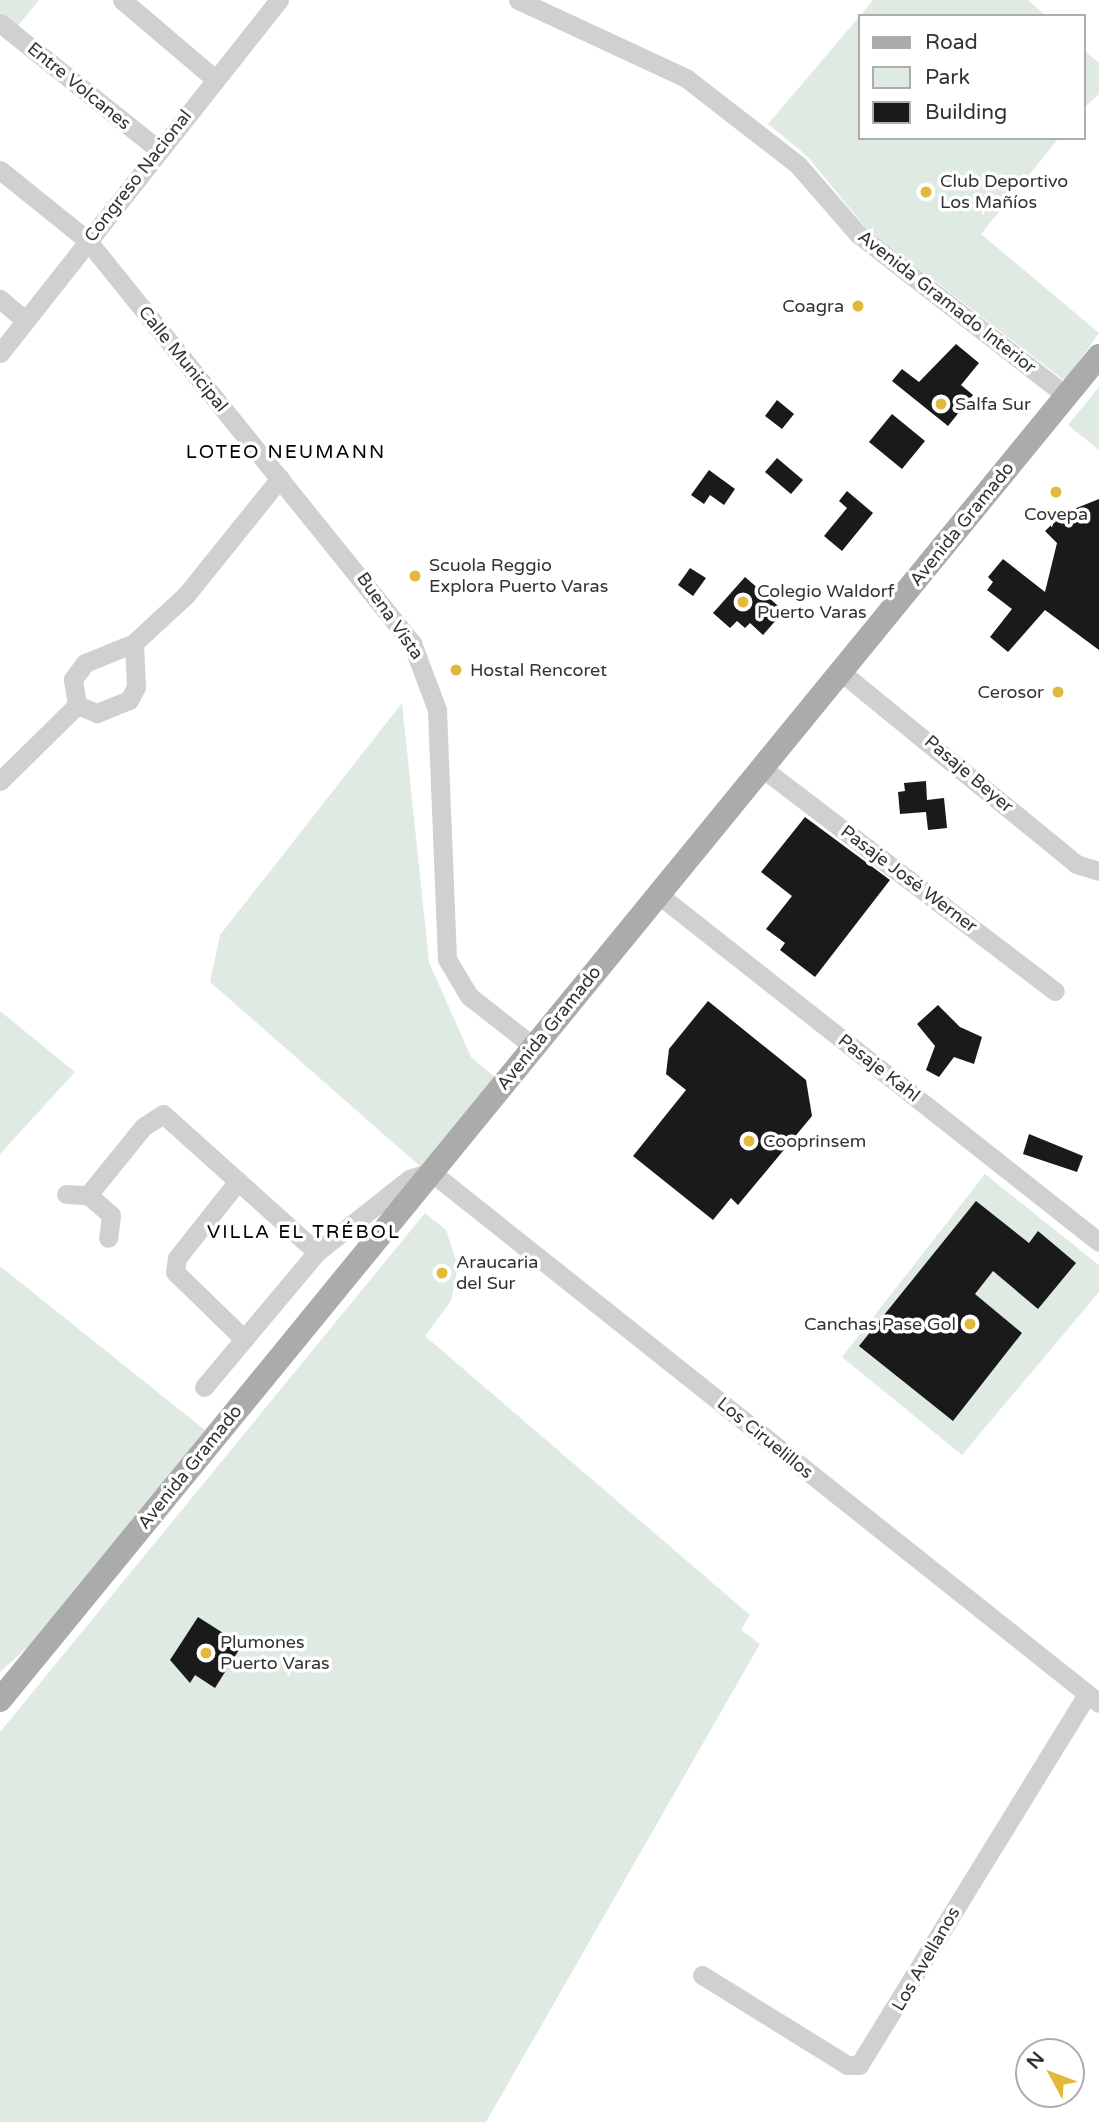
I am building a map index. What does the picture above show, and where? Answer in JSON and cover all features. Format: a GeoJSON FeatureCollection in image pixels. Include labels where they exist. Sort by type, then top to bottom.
{"type":"FeatureCollection","features":[{"type":"Feature","properties":{"kind":"main road","name":"Avenida Gramado"},"geometry":{"type":"LineString","coordinates":[[0,1700],[1099,356]]}},
{"type":"Feature","properties":{"kind":"street"},"geometry":{"type":"LineString","coordinates":[[122,0],[215,79]]}},
{"type":"Feature","properties":{"kind":"street","name":"Avenida Gramado Interior"},"geometry":{"type":"LineString","coordinates":[[518,0],[686,78],[798,165],[858,234],[1067,396]]}},
{"type":"Feature","properties":{"kind":"street","name":"Congreso Nacional"},"geometry":{"type":"LineString","coordinates":[[0,353],[274,2]]}},
{"type":"Feature","properties":{"kind":"street","name":"Entre Volcanes"},"geometry":{"type":"LineString","coordinates":[[0,23],[159,150]]}},
{"type":"Feature","properties":{"kind":"street","name":"Calle Municipal"},"geometry":{"type":"LineString","coordinates":[[0,170],[87,240],[280,478]]}},
{"type":"Feature","properties":{"kind":"street"},"geometry":{"type":"LineString","coordinates":[[0,299],[25,320]]}},
{"type":"Feature","properties":{"kind":"street"},"geometry":{"type":"LineString","coordinates":[[77,705],[73,679],[85,663],[134,643],[186,595],[280,478]]}},
{"type":"Feature","properties":{"kind":"street","name":"Buena Vista"},"geometry":{"type":"LineString","coordinates":[[280,478],[355,566],[421,659],[439,728],[447,959],[469,996],[534,1047]]}},
{"type":"Feature","properties":{"kind":"street"},"geometry":{"type":"LineString","coordinates":[[77,705],[97,713],[129,700],[136,687],[134,643]]}},
{"type":"Feature","properties":{"kind":"street","name":"Pasaje Beyer"},"geometry":{"type":"LineString","coordinates":[[841,672],[1076,864],[1099,872]]}},
{"type":"Feature","properties":{"kind":"street"},"geometry":{"type":"LineString","coordinates":[[0,781],[77,705]]}},
{"type":"Feature","properties":{"kind":"street","name":"Pasaje José Werner"},"geometry":{"type":"LineString","coordinates":[[762,768],[1055,991]]}},
{"type":"Feature","properties":{"kind":"street","name":"Pasaje Kahl"},"geometry":{"type":"LineString","coordinates":[[659,895],[1099,1242]]}},
{"type":"Feature","properties":{"kind":"street"},"geometry":{"type":"LineString","coordinates":[[88,1195],[143,1127],[163,1114],[317,1252]]}},
{"type":"Feature","properties":{"kind":"street"},"geometry":{"type":"LineString","coordinates":[[204,1387],[317,1252],[409,1179],[431,1172]]}},
{"type":"Feature","properties":{"kind":"street","name":"Los Ciruelillos"},"geometry":{"type":"LineString","coordinates":[[431,1172],[1093,1698]]}},
{"type":"Feature","properties":{"kind":"street"},"geometry":{"type":"LineString","coordinates":[[238,1181],[177,1258],[175,1272],[244,1339]]}},
{"type":"Feature","properties":{"kind":"street"},"geometry":{"type":"LineString","coordinates":[[66,1194],[88,1195],[111,1215],[108,1238]]}},
{"type":"Feature","properties":{"kind":"street","name":"Los Avellanos"},"geometry":{"type":"LineString","coordinates":[[702,1976],[847,2065],[859,2066],[1093,1698]]}},
{"type":"Feature","properties":{"kind":"green space"},"geometry":{"type":"Polygon","coordinates":[[[0,0],[39,0],[17,27],[0,13],[0,0]]]}},
{"type":"Feature","properties":{"kind":"green space"},"geometry":{"type":"Polygon","coordinates":[[[873,0],[1028,0],[1044,14],[862,14],[873,0]]]}},
{"type":"Feature","properties":{"kind":"green space","name":"Club Deportivo Los Mañíos"},"geometry":{"type":"Polygon","coordinates":[[[858,18],[858,140],[1057,140],[981,234],[1099,333],[1065,381],[866,228],[807,156],[768,124],[858,18]]]}},
{"type":"Feature","properties":{"kind":"green space"},"geometry":{"type":"Polygon","coordinates":[[[1085,51],[1099,63],[1099,94],[1085,107],[1085,51]]]}},
{"type":"Feature","properties":{"kind":"green space"},"geometry":{"type":"Polygon","coordinates":[[[1099,387],[1099,450],[1068,425],[1099,387]]]}},
{"type":"Feature","properties":{"kind":"green space"},"geometry":{"type":"Polygon","coordinates":[[[402,703],[429,962],[471,1057],[496,1078],[422,1168],[210,982],[220,935],[402,703]]]}},
{"type":"Feature","properties":{"kind":"green space"},"geometry":{"type":"Polygon","coordinates":[[[0,1011],[75,1072],[0,1154],[0,1011]]]}},
{"type":"Feature","properties":{"kind":"green space","name":"Canchas Pase Gol"},"geometry":{"type":"Polygon","coordinates":[[[985,1174],[1099,1265],[1099,1292],[962,1455],[842,1357],[985,1174]]]}},
{"type":"Feature","properties":{"kind":"green space"},"geometry":{"type":"Polygon","coordinates":[[[425,1213],[446,1230],[458,1266],[451,1301],[425,1336],[750,1615],[741,1630],[760,1644],[486,2122],[0,2122],[0,1732],[425,1213]]]}},
{"type":"Feature","properties":{"kind":"green space"},"geometry":{"type":"Polygon","coordinates":[[[0,1266],[205,1430],[38,1638],[0,1672],[0,1266]]]}},
{"type":"Feature","properties":{"kind":"building"},"geometry":{"type":"Polygon","coordinates":[[[956,344],[979,363],[961,385],[973,395],[948,426],[892,381],[902,369],[919,382],[956,344]]]}},
{"type":"Feature","properties":{"kind":"building"},"geometry":{"type":"Polygon","coordinates":[[[777,400],[794,414],[782,429],[765,416],[777,400]]]}},
{"type":"Feature","properties":{"kind":"building"},"geometry":{"type":"Polygon","coordinates":[[[892,414],[925,441],[902,469],[869,442],[892,414]]]}},
{"type":"Feature","properties":{"kind":"building"},"geometry":{"type":"Polygon","coordinates":[[[777,458],[803,480],[791,494],[765,472],[777,458]]]}},
{"type":"Feature","properties":{"kind":"building"},"geometry":{"type":"Polygon","coordinates":[[[709,470],[735,489],[724,505],[710,495],[704,504],[691,495],[709,470]]]}},
{"type":"Feature","properties":{"kind":"building"},"geometry":{"type":"Polygon","coordinates":[[[847,491],[873,513],[842,551],[824,536],[847,508],[839,501],[847,491]]]}},
{"type":"Feature","properties":{"kind":"building"},"geometry":{"type":"Polygon","coordinates":[[[1099,499],[1099,650],[1045,610],[1008,652],[990,637],[1012,609],[987,590],[993,582],[988,577],[1003,559],[1045,592],[1057,543],[1045,531],[1064,513],[1099,499]]]}},
{"type":"Feature","properties":{"kind":"building"},"geometry":{"type":"Polygon","coordinates":[[[690,568],[706,578],[693,596],[678,585],[690,568]]]}},
{"type":"Feature","properties":{"kind":"building"},"geometry":{"type":"Polygon","coordinates":[[[745,577],[784,611],[763,635],[750,623],[745,628],[737,621],[730,628],[713,613],[745,577]]]}},
{"type":"Feature","properties":{"kind":"building"},"geometry":{"type":"Polygon","coordinates":[[[926,781],[927,800],[944,798],[947,828],[928,830],[926,812],[900,814],[898,792],[905,791],[904,783],[926,781]]]}},
{"type":"Feature","properties":{"kind":"building"},"geometry":{"type":"Polygon","coordinates":[[[805,817],[890,880],[815,977],[780,950],[785,943],[766,929],[792,896],[761,872],[805,817]]]}},
{"type":"Feature","properties":{"kind":"building"},"geometry":{"type":"Polygon","coordinates":[[[708,1001],[806,1080],[812,1116],[738,1205],[731,1198],[713,1220],[633,1156],[686,1090],[666,1074],[669,1049],[708,1001]]]}},
{"type":"Feature","properties":{"kind":"building"},"geometry":{"type":"Polygon","coordinates":[[[938,1005],[960,1027],[982,1037],[974,1064],[954,1057],[939,1077],[926,1070],[935,1046],[917,1024],[938,1005]]]}},
{"type":"Feature","properties":{"kind":"building"},"geometry":{"type":"Polygon","coordinates":[[[1029,1134],[1083,1156],[1077,1172],[1023,1154],[1029,1134]]]}},
{"type":"Feature","properties":{"kind":"building"},"geometry":{"type":"Polygon","coordinates":[[[976,1201],[1029,1243],[1038,1231],[1076,1263],[1038,1309],[993,1271],[975,1294],[1022,1333],[953,1421],[859,1346],[976,1201]]]}},
{"type":"Feature","properties":{"kind":"building","name":"Plumones Puerto Varas"},"geometry":{"type":"Polygon","coordinates":[[[198,1617],[242,1645],[215,1688],[195,1675],[190,1683],[170,1660],[198,1617]]]}},
{"type":"Feature","properties":{"kind":"place","name":"Club Deportivo Los Mañíos"},"geometry":{"type":"Point","coordinates":[926,192]}},
{"type":"Feature","properties":{"kind":"place","name":"Coagra"},"geometry":{"type":"Point","coordinates":[858,306]}},
{"type":"Feature","properties":{"kind":"place","name":"Salfa Sur"},"geometry":{"type":"Point","coordinates":[941,404]}},
{"type":"Feature","properties":{"kind":"place","name":"Covepa"},"geometry":{"type":"Point","coordinates":[1056,492]}},
{"type":"Feature","properties":{"kind":"place","name":"Scuola Reggio Explora Puerto Varas"},"geometry":{"type":"Point","coordinates":[415,576]}},
{"type":"Feature","properties":{"kind":"place","name":"Colegio Waldorf Puerto Varas"},"geometry":{"type":"Point","coordinates":[743,602]}},
{"type":"Feature","properties":{"kind":"place","name":"Hostal Rencoret"},"geometry":{"type":"Point","coordinates":[456,670]}},
{"type":"Feature","properties":{"kind":"place","name":"Cerosor"},"geometry":{"type":"Point","coordinates":[1058,692]}},
{"type":"Feature","properties":{"kind":"place","name":"Cooprinsem"},"geometry":{"type":"Point","coordinates":[749,1141]}},
{"type":"Feature","properties":{"kind":"place","name":"Araucaria del Sur"},"geometry":{"type":"Point","coordinates":[442,1273]}},
{"type":"Feature","properties":{"kind":"place","name":"Canchas Pase Gol"},"geometry":{"type":"Point","coordinates":[970,1324]}},
{"type":"Feature","properties":{"kind":"place","name":"Plumones Puerto Varas"},"geometry":{"type":"Point","coordinates":[206,1653]}},
{"type":"Feature","properties":{"kind":"district","name":"LOTEO NEUMANN"},"geometry":{"type":"Point","coordinates":[286,453]}},
{"type":"Feature","properties":{"kind":"district","name":"VILLA EL TRÉBOL"},"geometry":{"type":"Point","coordinates":[304,1233]}}]}
